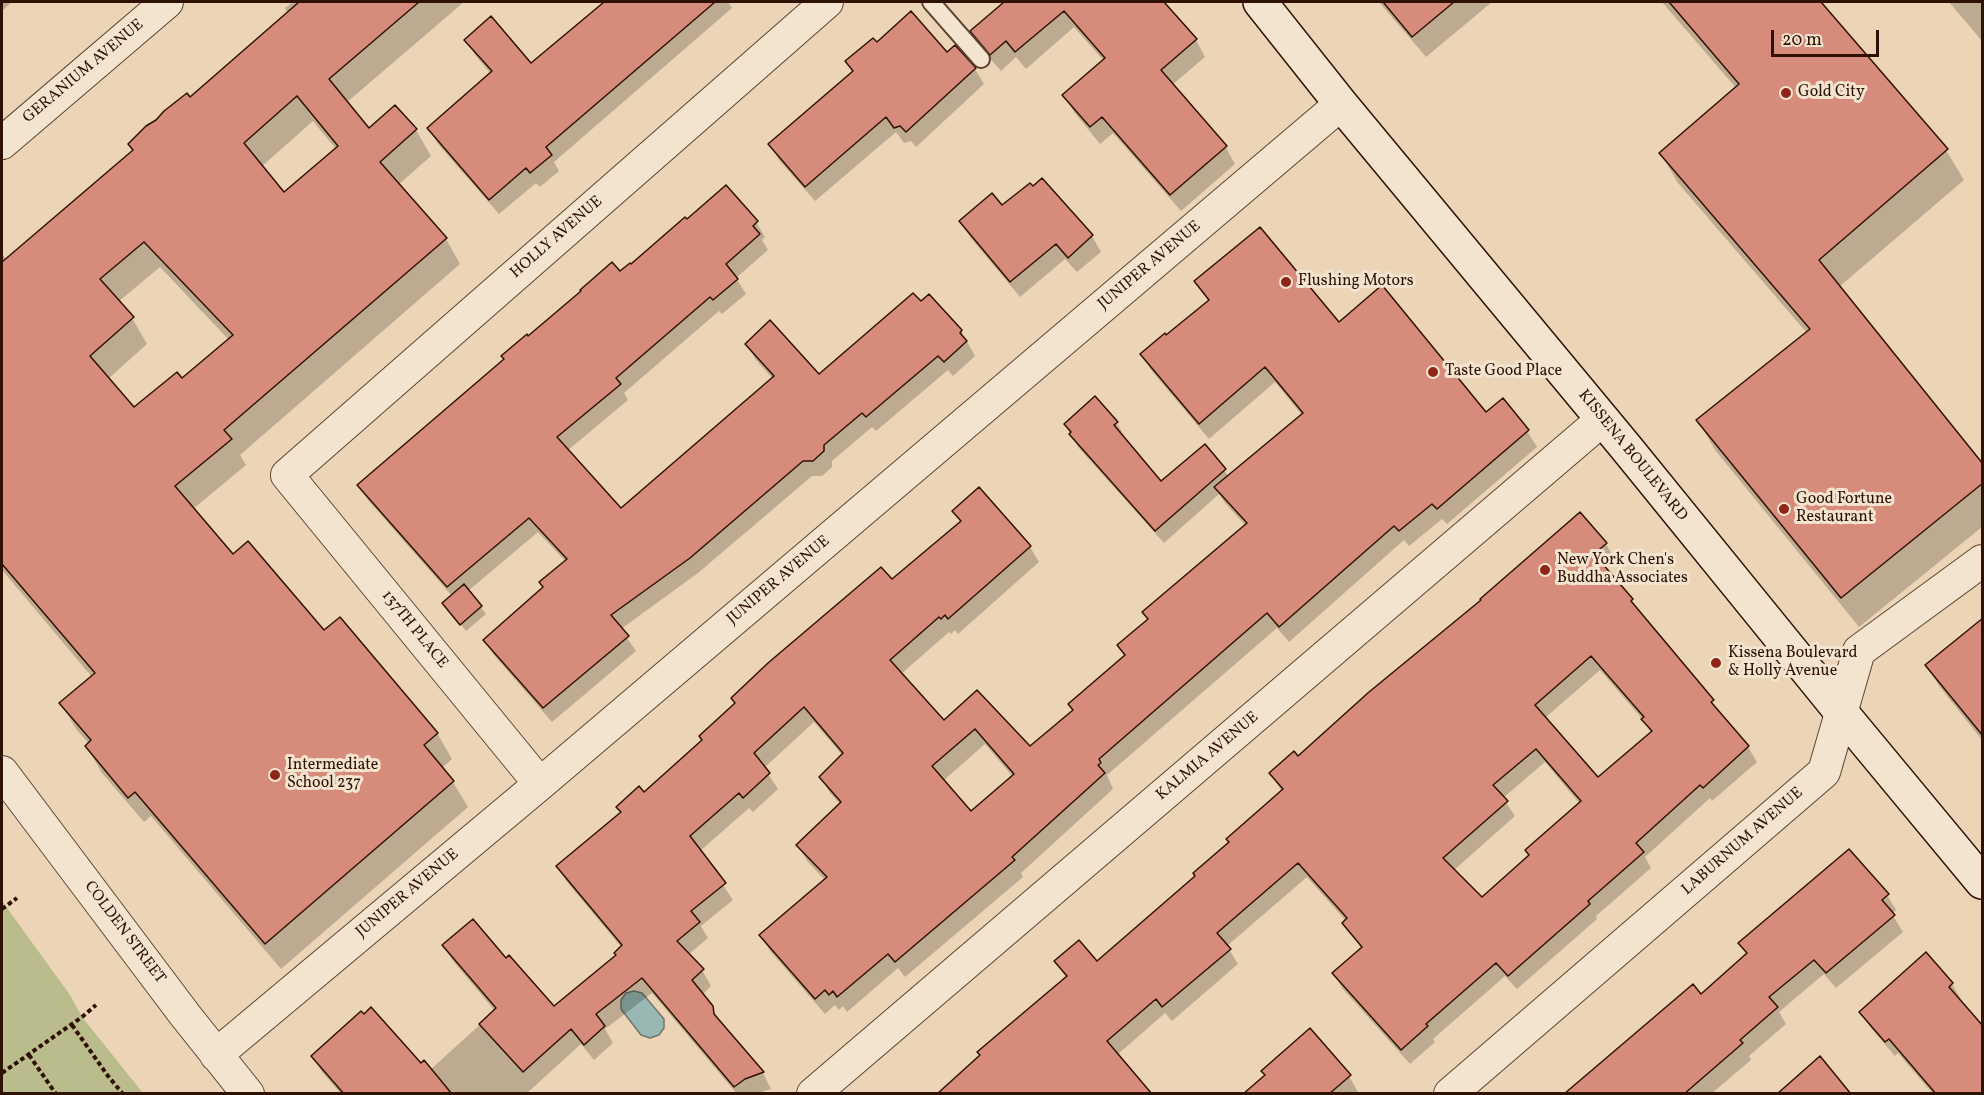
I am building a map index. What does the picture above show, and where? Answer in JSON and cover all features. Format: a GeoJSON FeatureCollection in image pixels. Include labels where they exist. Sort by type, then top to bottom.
{"type":"FeatureCollection","features":[{"type":"Feature","properties":{"kind":"main road","name":"KISSENA BOULEVARD"},"geometry":{"type":"LineString","coordinates":[[1260,2],[1341,104],[1983,882]]}},
{"type":"Feature","properties":{"kind":"street","name":"GERANIUM AVENUE"},"geometry":{"type":"LineString","coordinates":[[2,142],[167,2]]}},
{"type":"Feature","properties":{"kind":"street","name":"HOLLY AVENUE"},"geometry":{"type":"LineString","coordinates":[[287,476],[827,2]]}},
{"type":"Feature","properties":{"kind":"street","name":"JUNIPER AVENUE"},"geometry":{"type":"LineString","coordinates":[[216,1055],[540,784],[1341,104]]}},
{"type":"Feature","properties":{"kind":"street","name":"KALMIA AVENUE"},"geometry":{"type":"LineString","coordinates":[[813,1094],[1602,420]]}},
{"type":"Feature","properties":{"kind":"street","name":"137TH PLACE"},"geometry":{"type":"LineString","coordinates":[[287,476],[540,784]]}},
{"type":"Feature","properties":{"kind":"street","name":"LABURNUM AVENUE"},"geometry":{"type":"LineString","coordinates":[[1450,1094],[1824,772],[1859,651],[1983,561]]}},
{"type":"Feature","properties":{"kind":"street","name":"COLDEN STREET"},"geometry":{"type":"LineString","coordinates":[[2,772],[248,1094]]}},
{"type":"Feature","properties":{"kind":"lane"},"geometry":{"type":"LineString","coordinates":[[932,2],[981,59]]}},
{"type":"Feature","properties":{"kind":"path"},"geometry":{"type":"LineString","coordinates":[[2,909],[17,898]]}},
{"type":"Feature","properties":{"kind":"path"},"geometry":{"type":"LineString","coordinates":[[2,1073],[96,1005]]}},
{"type":"Feature","properties":{"kind":"path"},"geometry":{"type":"LineString","coordinates":[[72,1024],[123,1094]]}},
{"type":"Feature","properties":{"kind":"path"},"geometry":{"type":"LineString","coordinates":[[29,1055],[56,1094]]}},
{"type":"Feature","properties":{"kind":"green space"},"geometry":{"type":"Polygon","coordinates":[[[2,901],[70,995],[82,1017],[143,1093],[2,1093],[2,901]]]}},
{"type":"Feature","properties":{"kind":"water"},"geometry":{"type":"Polygon","coordinates":[[[634,991],[642,993],[664,1019],[664,1028],[659,1035],[650,1038],[641,1035],[621,1009],[621,1000],[626,993],[634,991]]]}},
{"type":"Feature","properties":{"kind":"building"},"geometry":{"type":"Polygon","coordinates":[[[299,2],[419,2],[329,79],[369,128],[395,105],[417,129],[380,162],[447,238],[224,430],[232,439],[175,486],[233,554],[248,541],[324,630],[340,617],[438,733],[424,745],[454,781],[265,944],[135,792],[128,798],[85,746],[91,740],[59,703],[95,673],[2,564],[2,262],[133,150],[128,144],[146,126],[187,93],[190,97],[299,2]],[[297,96],[244,143],[284,192],[338,146],[297,96]],[[144,242],[100,279],[134,317],[90,356],[134,407],[177,372],[182,378],[233,335],[144,242]]]}},
{"type":"Feature","properties":{"kind":"building"},"geometry":{"type":"Polygon","coordinates":[[[604,2],[715,2],[546,147],[552,155],[530,173],[526,168],[489,200],[427,128],[492,71],[464,40],[491,16],[531,63],[604,2]]]}},
{"type":"Feature","properties":{"kind":"building"},"geometry":{"type":"Polygon","coordinates":[[[1004,2],[1164,2],[1197,39],[1161,70],[1227,146],[1170,195],[1102,117],[1090,127],[1062,95],[1105,58],[1064,11],[1015,52],[1006,41],[990,55],[970,31],[1004,2]]]}},
{"type":"Feature","properties":{"kind":"building"},"geometry":{"type":"Polygon","coordinates":[[[1383,2],[1454,2],[1412,37],[1383,2]]]}},
{"type":"Feature","properties":{"kind":"building"},"geometry":{"type":"Polygon","coordinates":[[[1669,2],[1821,2],[1948,149],[1819,260],[1983,464],[1983,483],[1841,598],[1696,420],[1810,329],[1659,153],[1739,84],[1669,2]]]}},
{"type":"Feature","properties":{"kind":"building"},"geometry":{"type":"Polygon","coordinates":[[[911,11],[947,52],[955,45],[976,68],[906,132],[900,126],[894,128],[886,117],[805,187],[768,144],[853,71],[845,61],[873,38],[877,42],[911,11]]]}},
{"type":"Feature","properties":{"kind":"building"},"geometry":{"type":"Polygon","coordinates":[[[1042,178],[1093,235],[1068,258],[1056,244],[1010,282],[959,221],[992,193],[1002,205],[1030,183],[1033,186],[1042,178]]]}},
{"type":"Feature","properties":{"kind":"building"},"geometry":{"type":"Polygon","coordinates":[[[726,185],[758,221],[753,226],[760,234],[726,264],[738,279],[713,300],[710,297],[616,378],[621,384],[557,437],[621,508],[774,376],[745,344],[770,320],[819,374],[913,293],[921,301],[929,294],[962,330],[960,333],[967,341],[944,362],[938,356],[866,417],[862,413],[824,445],[824,451],[813,461],[803,461],[690,558],[611,615],[629,636],[543,708],[483,640],[543,587],[539,582],[567,559],[529,518],[447,587],[357,485],[504,359],[501,356],[527,334],[528,336],[612,262],[620,271],[631,264],[726,185]]]}},
{"type":"Feature","properties":{"kind":"building"},"geometry":{"type":"Polygon","coordinates":[[[1260,227],[1339,322],[1382,285],[1486,412],[1503,398],[1529,430],[1437,509],[1432,504],[1399,531],[1394,526],[1279,627],[1267,613],[1099,759],[1101,763],[1098,765],[1105,773],[1012,857],[1015,860],[895,962],[888,954],[837,997],[833,991],[829,995],[825,990],[815,999],[759,935],[827,877],[796,845],[841,802],[819,777],[843,753],[804,707],[754,753],[770,773],[743,798],[739,793],[690,836],[726,883],[691,911],[700,922],[677,941],[704,969],[692,980],[713,1006],[714,1014],[764,1072],[745,1079],[734,1087],[642,978],[596,1014],[605,1026],[584,1045],[571,1029],[523,1072],[479,1024],[496,1008],[442,945],[473,919],[506,958],[509,955],[554,1006],[616,955],[614,953],[622,945],[556,866],[621,812],[616,807],[639,786],[644,792],[702,740],[699,736],[735,703],[731,698],[768,663],[881,567],[892,579],[961,521],[952,511],[979,487],[1031,546],[948,619],[945,615],[941,619],[939,617],[890,660],[944,720],[977,690],[1030,746],[1073,710],[1068,704],[1125,655],[1117,645],[1148,619],[1142,612],[1247,523],[1214,487],[1303,413],[1265,367],[1199,424],[1140,354],[1209,300],[1194,281],[1260,227]],[[975,729],[932,766],[971,811],[1014,774],[975,729]]]}},
{"type":"Feature","properties":{"kind":"building"},"geometry":{"type":"Polygon","coordinates":[[[1095,396],[1118,422],[1114,425],[1161,481],[1205,444],[1226,469],[1155,531],[1069,434],[1071,432],[1064,424],[1095,396]]]}},
{"type":"Feature","properties":{"kind":"building"},"geometry":{"type":"Polygon","coordinates":[[[1580,512],[1607,543],[1594,554],[1633,599],[1631,601],[1714,700],[1711,702],[1749,746],[1703,788],[1700,785],[1636,843],[1644,852],[1588,901],[1590,904],[1508,976],[1496,963],[1426,1024],[1428,1026],[1401,1050],[1332,973],[1362,947],[1342,923],[1347,918],[1298,863],[1217,933],[1231,949],[1162,1007],[1156,999],[1107,1041],[1152,1094],[937,1094],[980,1055],[977,1052],[1067,976],[1054,961],[1079,940],[1097,961],[1195,876],[1193,873],[1229,842],[1226,839],[1283,789],[1269,773],[1294,751],[1298,756],[1369,692],[1580,512]],[[1591,656],[1535,705],[1598,777],[1652,731],[1641,719],[1644,717],[1591,656]],[[1536,749],[1493,785],[1508,801],[1443,858],[1482,897],[1529,855],[1525,850],[1581,801],[1536,749]]]}},
{"type":"Feature","properties":{"kind":"building"},"geometry":{"type":"Polygon","coordinates":[[[464,584],[482,606],[460,625],[442,603],[464,584]]]}},
{"type":"Feature","properties":{"kind":"building"},"geometry":{"type":"Polygon","coordinates":[[[1983,618],[1983,736],[1925,665],[1983,618]]]}},
{"type":"Feature","properties":{"kind":"building"},"geometry":{"type":"Polygon","coordinates":[[[1849,849],[1889,894],[1882,900],[1895,915],[1826,973],[1814,960],[1769,997],[1778,1007],[1740,1040],[1743,1043],[1684,1094],[1564,1094],[1693,984],[1701,994],[1747,953],[1738,943],[1849,849]]]}},
{"type":"Feature","properties":{"kind":"building"},"geometry":{"type":"Polygon","coordinates":[[[1926,952],[1953,983],[1949,987],[1983,1026],[1983,1094],[1936,1094],[1889,1039],[1885,1042],[1859,1012],[1926,952]]]}},
{"type":"Feature","properties":{"kind":"building"},"geometry":{"type":"Polygon","coordinates":[[[371,1007],[421,1063],[424,1060],[452,1094],[344,1094],[311,1056],[361,1011],[364,1014],[371,1007]]]}},
{"type":"Feature","properties":{"kind":"building"},"geometry":{"type":"Polygon","coordinates":[[[1310,1028],[1351,1075],[1329,1094],[1243,1094],[1265,1075],[1261,1071],[1310,1028]]]}},
{"type":"Feature","properties":{"kind":"building"},"geometry":{"type":"Polygon","coordinates":[[[1820,1056],[1851,1094],[1777,1094],[1820,1056]]]}},
{"type":"Feature","properties":{"kind":"place","name":"Gold City"},"geometry":{"type":"Point","coordinates":[1786,93]}},
{"type":"Feature","properties":{"kind":"place","name":"Flushing Motors"},"geometry":{"type":"Point","coordinates":[1286,282]}},
{"type":"Feature","properties":{"kind":"place","name":"Taste Good Place"},"geometry":{"type":"Point","coordinates":[1433,372]}},
{"type":"Feature","properties":{"kind":"place","name":"Good Fortune Restaurant"},"geometry":{"type":"Point","coordinates":[1784,509]}},
{"type":"Feature","properties":{"kind":"place","name":"New York Chen's Buddha Associates"},"geometry":{"type":"Point","coordinates":[1545,570]}},
{"type":"Feature","properties":{"kind":"place","name":"Kissena Boulevard & Holly Avenue"},"geometry":{"type":"Point","coordinates":[1716,663]}},
{"type":"Feature","properties":{"kind":"place","name":"Intermediate School 237"},"geometry":{"type":"Point","coordinates":[275,775]}}]}
